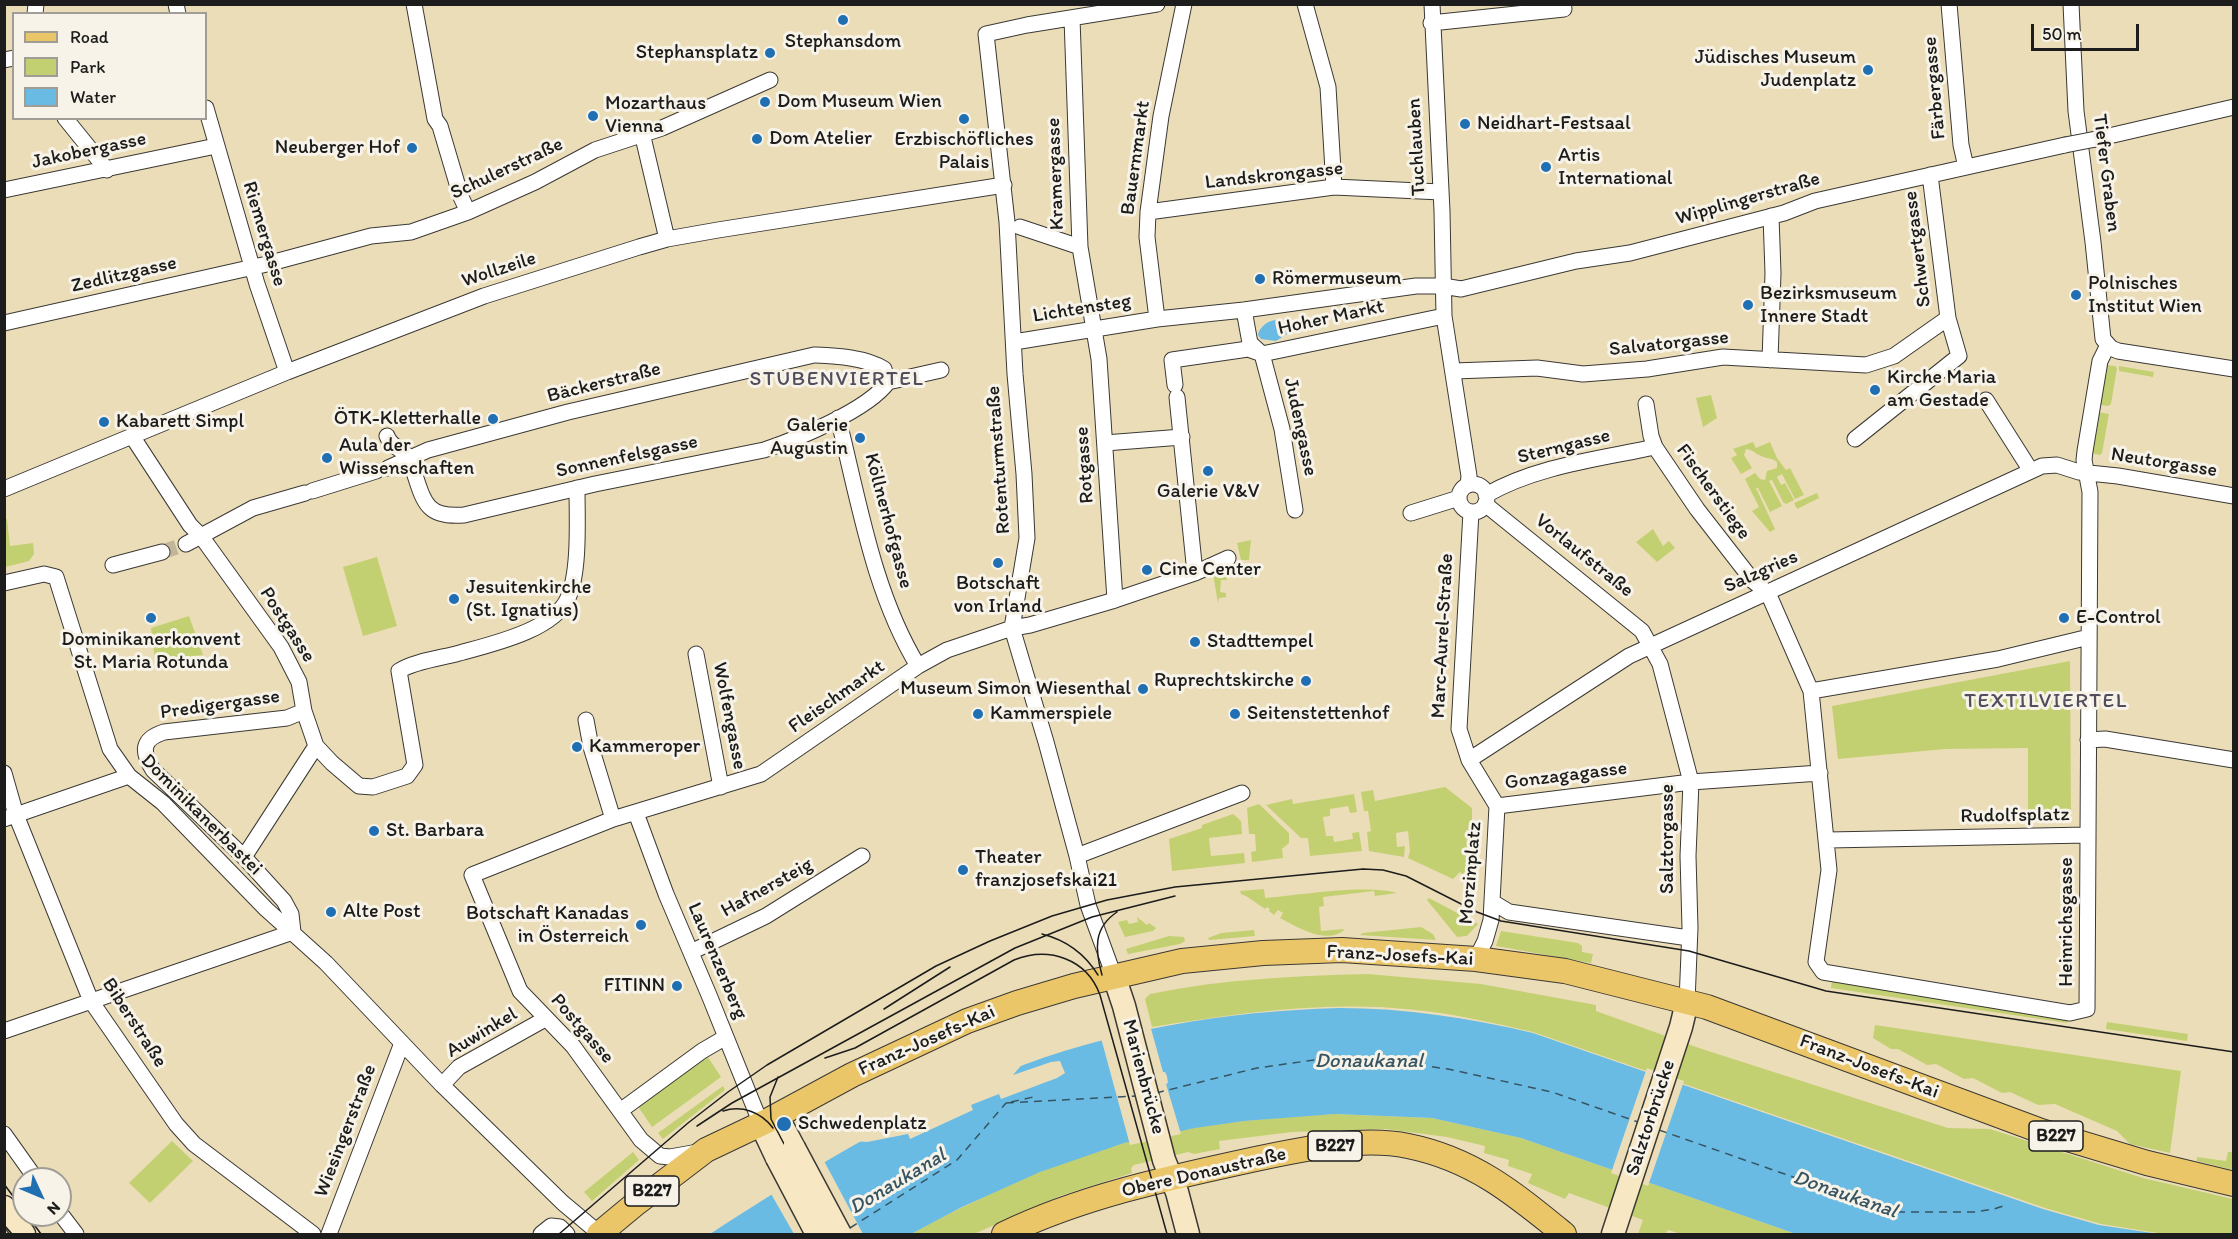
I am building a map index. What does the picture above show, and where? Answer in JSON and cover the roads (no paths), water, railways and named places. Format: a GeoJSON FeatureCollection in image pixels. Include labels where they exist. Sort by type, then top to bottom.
{"type":"FeatureCollection","features":[{"type":"Feature","properties":{"kind":"main road","name":"Franz-Josefs-Kai"},"geometry":{"type":"LineString","coordinates":[[600,1234],[706,1150],[769,1120],[852,1075],[967,1021],[1017,1003],[1114,976],[1182,961],[1263,953],[1342,950],[1476,959],[1565,971],[1719,1010],[2041,1131],[2137,1160],[2234,1184]]}},
{"type":"Feature","properties":{"kind":"main road","name":"Obere Donaustraße"},"geometry":{"type":"LineString","coordinates":[[1004,1234],[1167,1169],[1335,1146],[1377,1143],[1408,1146],[1439,1154],[1476,1169],[1496,1181],[1564,1234]]}},
{"type":"Feature","properties":{"kind":"street"},"geometry":{"type":"LineString","coordinates":[[414,4],[435,119],[440,126],[461,197],[468,212]]}},
{"type":"Feature","properties":{"kind":"street"},"geometry":{"type":"LineString","coordinates":[[1072,18],[1156,4]]}},
{"type":"Feature","properties":{"kind":"street","name":"Bauernmarkt"},"geometry":{"type":"LineString","coordinates":[[1157,319],[1147,237],[1148,212],[1161,116],[1184,4]]}},
{"type":"Feature","properties":{"kind":"street"},"geometry":{"type":"LineString","coordinates":[[1305,4],[1328,87],[1334,187]]}},
{"type":"Feature","properties":{"kind":"street","name":"Tuchlauben"},"geometry":{"type":"LineString","coordinates":[[1432,4],[1443,286]]}},
{"type":"Feature","properties":{"kind":"street","name":"Färbergasse"},"geometry":{"type":"LineString","coordinates":[[1949,4],[1961,145],[1966,167]]}},
{"type":"Feature","properties":{"kind":"street","name":"Tiefer Graben"},"geometry":{"type":"LineString","coordinates":[[2071,4],[2076,111],[2093,242],[2102,336],[2108,345]]}},
{"type":"Feature","properties":{"kind":"street"},"geometry":{"type":"LineString","coordinates":[[1431,23],[1564,7]]}},
{"type":"Feature","properties":{"kind":"street","name":"Rotenturmstraße"},"geometry":{"type":"LineString","coordinates":[[1072,18],[986,34],[1004,185],[1027,538],[1012,628],[1046,742],[1090,911],[1114,976]]}},
{"type":"Feature","properties":{"kind":"street","name":"Kramergasse"},"geometry":{"type":"LineString","coordinates":[[1072,18],[1080,247],[1094,328]]}},
{"type":"Feature","properties":{"kind":"street","name":"Schulerstraße"},"geometry":{"type":"LineString","coordinates":[[252,268],[370,236],[411,232],[468,212],[535,182],[595,150],[662,128],[770,80]]}},
{"type":"Feature","properties":{"kind":"street","name":"Wipplingerstraße"},"geometry":{"type":"LineString","coordinates":[[1443,286],[1461,289],[1576,261],[1630,253],[1771,216],[1815,201],[2234,108]]}},
{"type":"Feature","properties":{"kind":"street","name":"Riemergasse"},"geometry":{"type":"LineString","coordinates":[[207,112],[252,268],[287,372]]}},
{"type":"Feature","properties":{"kind":"street"},"geometry":{"type":"LineString","coordinates":[[67,120],[107,170]]}},
{"type":"Feature","properties":{"kind":"street"},"geometry":{"type":"LineString","coordinates":[[642,134],[667,239]]}},
{"type":"Feature","properties":{"kind":"street","name":"Jakobergasse"},"geometry":{"type":"LineString","coordinates":[[4,190],[216,146]]}},
{"type":"Feature","properties":{"kind":"street","name":"Schwertgasse"},"geometry":{"type":"LineString","coordinates":[[1855,439],[1959,356],[1948,318],[1930,175]]}},
{"type":"Feature","properties":{"kind":"street","name":"Wollzeile"},"geometry":{"type":"LineString","coordinates":[[4,489],[287,372],[484,296],[667,239],[1004,185]]}},
{"type":"Feature","properties":{"kind":"street","name":"Landskrongasse"},"geometry":{"type":"LineString","coordinates":[[1148,212],[1334,187],[1441,192]]}},
{"type":"Feature","properties":{"kind":"street"},"geometry":{"type":"LineString","coordinates":[[1770,360],[1773,273],[1771,216]]}},
{"type":"Feature","properties":{"kind":"street"},"geometry":{"type":"LineString","coordinates":[[1020,227],[1080,247]]}},
{"type":"Feature","properties":{"kind":"street","name":"Zedlitzgasse"},"geometry":{"type":"LineString","coordinates":[[4,323],[252,268]]}},
{"type":"Feature","properties":{"kind":"street","name":"Hoher Markt"},"geometry":{"type":"LineString","coordinates":[[1157,319],[1244,310],[1416,286],[1443,286]]}},
{"type":"Feature","properties":{"kind":"street"},"geometry":{"type":"LineString","coordinates":[[1411,513],[1464,492],[1480,487],[1486,499],[1480,510],[1471,512],[1462,507],[1464,492],[1469,476],[1444,316],[1443,286]]}},
{"type":"Feature","properties":{"kind":"street","name":"Hoher Markt"},"geometry":{"type":"LineString","coordinates":[[1244,310],[1250,342],[1262,354]]}},
{"type":"Feature","properties":{"kind":"street","name":"Hoher Markt"},"geometry":{"type":"LineString","coordinates":[[1182,438],[1172,360],[1248,350],[1262,354],[1444,316]]}},
{"type":"Feature","properties":{"kind":"street","name":"Salvatorgasse"},"geometry":{"type":"LineString","coordinates":[[1454,371],[1537,368],[1582,374],[1647,369],[1723,357],[1840,364],[1875,363],[1894,356],[1948,318]]}},
{"type":"Feature","properties":{"kind":"street","name":"Lichtensteg"},"geometry":{"type":"LineString","coordinates":[[1014,342],[1157,319]]}},
{"type":"Feature","properties":{"kind":"street","name":"Rotgasse"},"geometry":{"type":"LineString","coordinates":[[1094,328],[1099,359],[1115,600]]}},
{"type":"Feature","properties":{"kind":"street"},"geometry":{"type":"LineString","coordinates":[[1811,691],[1998,659],[2089,637],[2090,492],[2085,451],[2102,355],[2108,345],[2123,352],[2234,369]]}},
{"type":"Feature","properties":{"kind":"street","name":"Bäckerstraße"},"geometry":{"type":"LineString","coordinates":[[186,544],[253,508],[382,470],[428,450],[577,410],[814,354],[875,364],[884,369],[888,381]]}},
{"type":"Feature","properties":{"kind":"street","name":"Judengasse"},"geometry":{"type":"LineString","coordinates":[[1262,354],[1282,429],[1295,510]]}},
{"type":"Feature","properties":{"kind":"street"},"geometry":{"type":"LineString","coordinates":[[888,381],[941,370]]}},
{"type":"Feature","properties":{"kind":"street","name":"Sonnenfelsgasse"},"geometry":{"type":"LineString","coordinates":[[410,458],[424,502],[430,510],[452,516],[464,515],[577,488],[764,450],[790,442],[838,418],[883,388],[888,381]]}},
{"type":"Feature","properties":{"kind":"street"},"geometry":{"type":"LineString","coordinates":[[1986,400],[2031,471]]}},
{"type":"Feature","properties":{"kind":"street","name":"Fischerstiege"},"geometry":{"type":"LineString","coordinates":[[1646,404],[1655,447],[1697,510],[1753,581],[1768,593]]}},
{"type":"Feature","properties":{"kind":"street","name":"Köllnerhofgasse"},"geometry":{"type":"LineString","coordinates":[[838,418],[879,581],[909,652],[918,666]]}},
{"type":"Feature","properties":{"kind":"street","name":"Postgasse"},"geometry":{"type":"LineString","coordinates":[[132,436],[190,525],[201,536],[281,647],[299,682],[304,711],[316,746],[341,772],[359,786],[373,787],[408,776],[415,765],[399,671],[510,639],[553,616],[561,609],[570,590],[577,554],[577,488]]}},
{"type":"Feature","properties":{"kind":"street"},"geometry":{"type":"LineString","coordinates":[[387,436],[389,443],[410,458]]}},
{"type":"Feature","properties":{"kind":"street"},"geometry":{"type":"LineString","coordinates":[[1105,443],[1182,438],[1195,573]]}},
{"type":"Feature","properties":{"kind":"street","name":"Sterngasse"},"geometry":{"type":"LineString","coordinates":[[1486,499],[1507,483],[1569,465],[1655,447]]}},
{"type":"Feature","properties":{"kind":"street","name":"Salzgries"},"geometry":{"type":"LineString","coordinates":[[1469,760],[1629,656],[2031,471],[2051,464],[2087,473]]}},
{"type":"Feature","properties":{"kind":"street","name":"Neutorgasse"},"geometry":{"type":"LineString","coordinates":[[2087,473],[2234,495]]}},
{"type":"Feature","properties":{"kind":"street","name":"Vorlaufstraße"},"geometry":{"type":"LineString","coordinates":[[1486,499],[1642,632],[1651,646]]}},
{"type":"Feature","properties":{"kind":"street","name":"Marc-Aurel-Straße"},"geometry":{"type":"LineString","coordinates":[[1469,760],[1459,729],[1471,512]]}},
{"type":"Feature","properties":{"kind":"street"},"geometry":{"type":"LineString","coordinates":[[113,565],[162,552]]}},
{"type":"Feature","properties":{"kind":"street","name":"Fleischmarkt"},"geometry":{"type":"LineString","coordinates":[[472,875],[613,819],[761,774],[779,764],[918,666],[947,650],[1012,628],[1030,625],[1115,600],[1195,573],[1228,558]]}},
{"type":"Feature","properties":{"kind":"street","name":"Dominikanerbastei"},"geometry":{"type":"LineString","coordinates":[[4,583],[44,574],[56,577],[110,748],[129,776],[163,803],[266,909],[326,963],[442,1085],[563,1203],[600,1234]]}},
{"type":"Feature","properties":{"kind":"street"},"geometry":{"type":"LineString","coordinates":[[1768,593],[1811,691],[1828,840]]}},
{"type":"Feature","properties":{"kind":"street","name":"Rudolfsplatz"},"geometry":{"type":"LineString","coordinates":[[1828,840],[2088,836],[2089,637]]}},
{"type":"Feature","properties":{"kind":"street","name":"Salztorgasse"},"geometry":{"type":"LineString","coordinates":[[1651,646],[1660,664],[1691,782],[1687,1002]]}},
{"type":"Feature","properties":{"kind":"street","name":"Wolfengasse"},"geometry":{"type":"LineString","coordinates":[[696,654],[721,787]]}},
{"type":"Feature","properties":{"kind":"street","name":"Predigergasse"},"geometry":{"type":"LineString","coordinates":[[146,744],[152,736],[164,732],[287,718],[304,711]]}},
{"type":"Feature","properties":{"kind":"street"},"geometry":{"type":"LineString","coordinates":[[586,720],[591,747],[613,819]]}},
{"type":"Feature","properties":{"kind":"street"},"geometry":{"type":"LineString","coordinates":[[2088,740],[2105,739],[2234,760]]}},
{"type":"Feature","properties":{"kind":"street","name":"Dominikanerbastei"},"geometry":{"type":"LineString","coordinates":[[146,744],[145,757],[153,770],[244,857],[284,901],[291,914],[293,932]]}},
{"type":"Feature","properties":{"kind":"street"},"geometry":{"type":"LineString","coordinates":[[244,857],[316,746]]}},
{"type":"Feature","properties":{"kind":"street","name":"Morzinplatz"},"geometry":{"type":"LineString","coordinates":[[1469,760],[1497,806],[1494,903],[1485,941],[1476,959]]}},
{"type":"Feature","properties":{"kind":"street","name":"Biberstraße"},"geometry":{"type":"LineString","coordinates":[[4,773],[10,817],[91,1001],[176,1124],[194,1144],[313,1234]]}},
{"type":"Feature","properties":{"kind":"street","name":"Gonzagagasse"},"geometry":{"type":"LineString","coordinates":[[1497,806],[1691,782],[1820,773]]}},
{"type":"Feature","properties":{"kind":"street"},"geometry":{"type":"LineString","coordinates":[[10,817],[129,776]]}},
{"type":"Feature","properties":{"kind":"street"},"geometry":{"type":"LineString","coordinates":[[1077,856],[1242,793]]}},
{"type":"Feature","properties":{"kind":"street","name":"Laurenzerberg"},"geometry":{"type":"LineString","coordinates":[[636,813],[666,894],[726,1037],[769,1120]]}},
{"type":"Feature","properties":{"kind":"street","name":"Heinrichsgasse"},"geometry":{"type":"LineString","coordinates":[[1828,840],[1829,870],[1816,962],[1823,972],[2070,1013],[2087,1009],[2088,836]]}},
{"type":"Feature","properties":{"kind":"street","name":"Hafnersteig"},"geometry":{"type":"LineString","coordinates":[[691,952],[766,916],[862,856]]}},
{"type":"Feature","properties":{"kind":"street","name":"Postgasse"},"geometry":{"type":"LineString","coordinates":[[472,875],[520,991],[573,1046],[645,1144],[658,1156],[670,1157],[706,1150]]}},
{"type":"Feature","properties":{"kind":"street"},"geometry":{"type":"LineString","coordinates":[[1494,903],[1509,912],[1689,938]]}},
{"type":"Feature","properties":{"kind":"street"},"geometry":{"type":"LineString","coordinates":[[4,1031],[293,932]]}},
{"type":"Feature","properties":{"kind":"street","name":"Marienbrücke"},"geometry":{"type":"LineString","coordinates":[[1114,976],[1167,1169],[1177,1192],[1188,1234]]}},
{"type":"Feature","properties":{"kind":"street","name":"Salztorbrücke"},"geometry":{"type":"LineString","coordinates":[[1616,1225],[1678,1038],[1687,1002]]}},
{"type":"Feature","properties":{"kind":"street","name":"Auwinkel"},"geometry":{"type":"LineString","coordinates":[[442,1085],[459,1067],[545,1019]]}},
{"type":"Feature","properties":{"kind":"street"},"geometry":{"type":"LineString","coordinates":[[620,1111],[702,1051],[726,1037]]}},
{"type":"Feature","properties":{"kind":"street","name":"Wiesingerstraße"},"geometry":{"type":"LineString","coordinates":[[329,1234],[402,1042]]}},
{"type":"Feature","properties":{"kind":"street"},"geometry":{"type":"LineString","coordinates":[[769,1120],[785,1153],[817,1234]]}},
{"type":"Feature","properties":{"kind":"street"},"geometry":{"type":"LineString","coordinates":[[4,1134],[27,1167]]}},
{"type":"Feature","properties":{"kind":"street"},"geometry":{"type":"LineString","coordinates":[[785,1153],[840,1234]]}},
{"type":"Feature","properties":{"kind":"street"},"geometry":{"type":"LineString","coordinates":[[4,1207],[24,1234]]}},
{"type":"Feature","properties":{"kind":"street"},"geometry":{"type":"LineString","coordinates":[[541,1234],[551,1226],[560,1227],[567,1234]]}},
{"type":"Feature","properties":{"kind":"water"},"geometry":{"type":"Polygon","coordinates":[[[1275,320],[1287,326],[1287,334],[1276,341],[1261,339],[1258,335],[1262,327],[1275,320]]]}},
{"type":"Feature","properties":{"kind":"water","name":"Donaukanal"},"geometry":{"type":"Polygon","coordinates":[[[1339,1008],[1437,1015],[1533,1033],[2043,1209],[2099,1225],[2159,1234],[1796,1234],[1521,1138],[1432,1118],[1335,1114],[1244,1121],[1195,1128],[1124,1143],[1040,1172],[962,1207],[911,1234],[710,1234],[817,1167],[890,1125],[966,1088],[1045,1057],[1127,1034],[1211,1018],[1339,1008]]]}},
{"type":"Feature","properties":{"kind":"tunnel"},"geometry":{"type":"LineString","coordinates":[[162,552],[186,544]]}},
{"type":"Feature","properties":{"kind":"tram line"},"geometry":{"type":"LineString","coordinates":[[559,1234],[688,1123],[728,1092],[767,1065],[936,966],[1052,916],[1107,900],[1175,887],[1363,869],[1383,870],[1406,876],[1477,912],[1501,921],[1689,951],[1826,991],[2234,1052]]}},
{"type":"Feature","properties":{"kind":"tram line"},"geometry":{"type":"LineString","coordinates":[[697,1126],[732,1103],[1015,948],[1092,917],[1175,896]]}},
{"type":"Feature","properties":{"kind":"tram line"},"geometry":{"type":"LineString","coordinates":[[1102,975],[1098,957],[1098,940],[1104,925],[1117,912]]}},
{"type":"Feature","properties":{"kind":"tram line"},"geometry":{"type":"LineString","coordinates":[[1042,934],[1074,949],[1098,975]]}},
{"type":"Feature","properties":{"kind":"tram line"},"geometry":{"type":"LineString","coordinates":[[825,1058],[855,1048],[1014,960],[1040,954],[1053,955],[1076,964],[1086,972],[1100,995],[1167,1234]]}},
{"type":"Feature","properties":{"kind":"tram line"},"geometry":{"type":"LineString","coordinates":[[884,1009],[950,967]]}},
{"type":"Feature","properties":{"kind":"tram line"},"geometry":{"type":"LineString","coordinates":[[778,1077],[770,1097],[771,1119],[831,1234]]}},
{"type":"Feature","properties":{"kind":"tram line"},"geometry":{"type":"LineString","coordinates":[[723,1111],[730,1109],[751,1111],[773,1128]]}},
{"type":"Feature","properties":{"kind":"tram line"},"geometry":{"type":"LineString","coordinates":[[4,1184],[12,1195]]}},
{"type":"Feature","properties":{"kind":"tram line"},"geometry":{"type":"LineString","coordinates":[[4,1225],[12,1234]]}},
{"type":"Feature","properties":{"kind":"tram line"},"geometry":{"type":"LineString","coordinates":[[36,1227],[41,1234]]}},
{"type":"Feature","properties":{"kind":"place","name":"Stephansdom"},"geometry":{"type":"Point","coordinates":[843,20]}},
{"type":"Feature","properties":{"kind":"place","name":"Stephansplatz"},"geometry":{"type":"Point","coordinates":[770,53]}},
{"type":"Feature","properties":{"kind":"place","name":"Jüdisches Museum Judenplatz"},"geometry":{"type":"Point","coordinates":[1868,70]}},
{"type":"Feature","properties":{"kind":"place","name":"Dom Museum Wien"},"geometry":{"type":"Point","coordinates":[765,102]}},
{"type":"Feature","properties":{"kind":"place","name":"Mozarthaus Vienna"},"geometry":{"type":"Point","coordinates":[593,116]}},
{"type":"Feature","properties":{"kind":"place","name":"Erzbischöfliches Palais"},"geometry":{"type":"Point","coordinates":[964,119]}},
{"type":"Feature","properties":{"kind":"place","name":"Neidhart-Festsaal"},"geometry":{"type":"Point","coordinates":[1465,124]}},
{"type":"Feature","properties":{"kind":"place","name":"Dom Atelier"},"geometry":{"type":"Point","coordinates":[757,139]}},
{"type":"Feature","properties":{"kind":"place","name":"Neuberger Hof"},"geometry":{"type":"Point","coordinates":[412,148]}},
{"type":"Feature","properties":{"kind":"place","name":"Artis International"},"geometry":{"type":"Point","coordinates":[1546,167]}},
{"type":"Feature","properties":{"kind":"place","name":"Römermuseum"},"geometry":{"type":"Point","coordinates":[1260,279]}},
{"type":"Feature","properties":{"kind":"place","name":"Polnisches Institut Wien"},"geometry":{"type":"Point","coordinates":[2076,295]}},
{"type":"Feature","properties":{"kind":"place","name":"Bezirksmuseum Innere Stadt"},"geometry":{"type":"Point","coordinates":[1748,305]}},
{"type":"Feature","properties":{"kind":"place","name":"Kirche Maria am Gestade"},"geometry":{"type":"Point","coordinates":[1875,390]}},
{"type":"Feature","properties":{"kind":"place","name":"ÖTK-Kletterhalle"},"geometry":{"type":"Point","coordinates":[493,419]}},
{"type":"Feature","properties":{"kind":"place","name":"Kabarett Simpl"},"geometry":{"type":"Point","coordinates":[104,422]}},
{"type":"Feature","properties":{"kind":"place","name":"Galerie Augustin"},"geometry":{"type":"Point","coordinates":[860,438]}},
{"type":"Feature","properties":{"kind":"place","name":"Aula der Wissenschaften"},"geometry":{"type":"Point","coordinates":[327,458]}},
{"type":"Feature","properties":{"kind":"place","name":"Galerie V&V"},"geometry":{"type":"Point","coordinates":[1208,471]}},
{"type":"Feature","properties":{"kind":"place","name":"Botschaft von Irland"},"geometry":{"type":"Point","coordinates":[998,563]}},
{"type":"Feature","properties":{"kind":"place","name":"Cine Center"},"geometry":{"type":"Point","coordinates":[1147,570]}},
{"type":"Feature","properties":{"kind":"place","name":"Jesuitenkirche (St. Ignatius)"},"geometry":{"type":"Point","coordinates":[454,599]}},
{"type":"Feature","properties":{"kind":"place","name":"Dominikanerkonvent St. Maria Rotunda"},"geometry":{"type":"Point","coordinates":[151,618]}},
{"type":"Feature","properties":{"kind":"place","name":"E-Control"},"geometry":{"type":"Point","coordinates":[2064,618]}},
{"type":"Feature","properties":{"kind":"place","name":"Stadttempel"},"geometry":{"type":"Point","coordinates":[1195,642]}},
{"type":"Feature","properties":{"kind":"place","name":"Ruprechtskirche"},"geometry":{"type":"Point","coordinates":[1306,681]}},
{"type":"Feature","properties":{"kind":"place","name":"Museum Simon Wiesenthal"},"geometry":{"type":"Point","coordinates":[1143,689]}},
{"type":"Feature","properties":{"kind":"place","name":"Kammerspiele"},"geometry":{"type":"Point","coordinates":[978,714]}},
{"type":"Feature","properties":{"kind":"place","name":"Seitenstettenhof"},"geometry":{"type":"Point","coordinates":[1235,714]}},
{"type":"Feature","properties":{"kind":"place","name":"Kammeroper"},"geometry":{"type":"Point","coordinates":[577,747]}},
{"type":"Feature","properties":{"kind":"place","name":"St. Barbara"},"geometry":{"type":"Point","coordinates":[374,831]}},
{"type":"Feature","properties":{"kind":"place","name":"Theater franzjosefskai21"},"geometry":{"type":"Point","coordinates":[963,870]}},
{"type":"Feature","properties":{"kind":"place","name":"Alte Post"},"geometry":{"type":"Point","coordinates":[331,912]}},
{"type":"Feature","properties":{"kind":"place","name":"Botschaft Kanadas in Österreich"},"geometry":{"type":"Point","coordinates":[641,925]}},
{"type":"Feature","properties":{"kind":"place","name":"FITINN"},"geometry":{"type":"Point","coordinates":[677,986]}},
{"type":"Feature","properties":{"kind":"place","name":"Schwedenplatz"},"geometry":{"type":"Point","coordinates":[784,1124]}},
{"type":"Feature","properties":{"kind":"district","name":"STUBENVIERTEL"},"geometry":{"type":"Point","coordinates":[837,380]}},
{"type":"Feature","properties":{"kind":"district","name":"TEXTILVIERTEL"},"geometry":{"type":"Point","coordinates":[2046,702]}}]}
